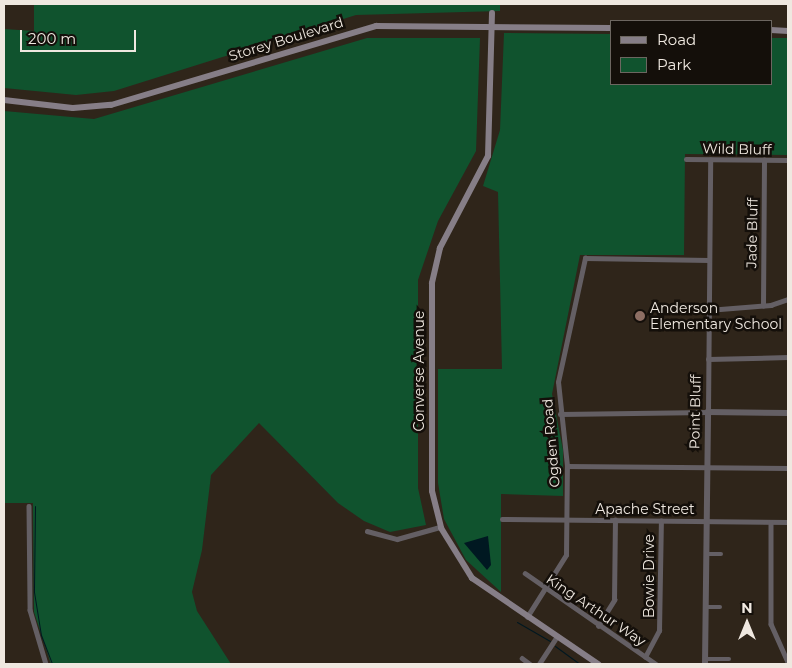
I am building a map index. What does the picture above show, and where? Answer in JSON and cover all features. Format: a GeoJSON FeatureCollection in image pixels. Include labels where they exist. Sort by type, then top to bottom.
{"type":"FeatureCollection","features":[{"type":"Feature","properties":{"kind":"main road","name":"Converse Avenue"},"geometry":{"type":"LineString","coordinates":[[492,13],[488,156],[440,248],[432,283],[430,479],[440,527],[455,557],[472,578],[598,664]]}},
{"type":"Feature","properties":{"kind":"main road","name":"Storey Boulevard"},"geometry":{"type":"LineString","coordinates":[[4,100],[90,108],[370,26],[492,25],[610,28]]}},
{"type":"Feature","properties":{"kind":"main road"},"geometry":{"type":"LineString","coordinates":[[772,30],[788,31]]}},
{"type":"Feature","properties":{"kind":"street","name":"Wild Bluff"},"geometry":{"type":"LineString","coordinates":[[686,159],[788,160]]}},
{"type":"Feature","properties":{"kind":"street","name":"Point Bluff"},"geometry":{"type":"LineString","coordinates":[[705,662],[710,160]]}},
{"type":"Feature","properties":{"kind":"street","name":"Jade Bluff"},"geometry":{"type":"LineString","coordinates":[[763,306],[764,160]]}},
{"type":"Feature","properties":{"kind":"street","name":"Ogden Road"},"geometry":{"type":"LineString","coordinates":[[527,617],[564,561],[567,466],[560,414],[560,372],[584,258],[709,260]]}},
{"type":"Feature","properties":{"kind":"street"},"geometry":{"type":"LineString","coordinates":[[708,310],[763,306],[788,299]]}},
{"type":"Feature","properties":{"kind":"street"},"geometry":{"type":"LineString","coordinates":[[708,359],[788,357]]}},
{"type":"Feature","properties":{"kind":"street"},"geometry":{"type":"LineString","coordinates":[[560,414],[788,413]]}},
{"type":"Feature","properties":{"kind":"street"},"geometry":{"type":"LineString","coordinates":[[567,466],[788,468]]}},
{"type":"Feature","properties":{"kind":"street"},"geometry":{"type":"LineString","coordinates":[[29,506],[30,610],[46,664]]}},
{"type":"Feature","properties":{"kind":"street","name":"Apache Street"},"geometry":{"type":"LineString","coordinates":[[502,519],[788,522]]}},
{"type":"Feature","properties":{"kind":"street"},"geometry":{"type":"LineString","coordinates":[[598,626],[614,600],[615,520]]}},
{"type":"Feature","properties":{"kind":"street","name":"Bowie Drive"},"geometry":{"type":"LineString","coordinates":[[645,657],[659,631],[660,521]]}},
{"type":"Feature","properties":{"kind":"street"},"geometry":{"type":"LineString","coordinates":[[771,522],[771,624],[788,662]]}},
{"type":"Feature","properties":{"kind":"street"},"geometry":{"type":"LineString","coordinates":[[367,530],[397,539],[440,527]]}},
{"type":"Feature","properties":{"kind":"street"},"geometry":{"type":"LineString","coordinates":[[706,554],[721,554]]}},
{"type":"Feature","properties":{"kind":"street","name":"King Arthur Way"},"geometry":{"type":"LineString","coordinates":[[526,573],[546,590],[656,664]]}},
{"type":"Feature","properties":{"kind":"street"},"geometry":{"type":"LineString","coordinates":[[706,607],[720,607]]}},
{"type":"Feature","properties":{"kind":"street"},"geometry":{"type":"LineString","coordinates":[[539,664],[557,636]]}},
{"type":"Feature","properties":{"kind":"street"},"geometry":{"type":"LineString","coordinates":[[522,658],[530,664]]}},
{"type":"Feature","properties":{"kind":"street"},"geometry":{"type":"LineString","coordinates":[[705,662],[729,659]]}},
{"type":"Feature","properties":{"kind":"green space"},"geometry":{"type":"Polygon","coordinates":[[[34,4],[500,4],[500,11],[356,15],[114,91],[76,95],[4,88],[4,29],[34,31],[34,4]]]}},
{"type":"Feature","properties":{"kind":"green space"},"geometry":{"type":"Polygon","coordinates":[[[504,33],[610,34],[610,85],[772,85],[772,38],[788,38],[788,155],[685,154],[684,255],[580,255],[552,394],[563,450],[563,496],[501,494],[501,592],[466,560],[444,519],[438,483],[438,369],[502,369],[498,192],[483,186],[500,130],[504,33]]]}},
{"type":"Feature","properties":{"kind":"green space"},"geometry":{"type":"Polygon","coordinates":[[[367,38],[480,38],[476,151],[438,221],[418,280],[418,488],[426,525],[390,532],[364,521],[338,503],[259,423],[211,475],[202,550],[192,592],[197,611],[231,664],[51,664],[34,612],[33,503],[4,503],[4,111],[94,119],[367,38]]]}},
{"type":"Feature","properties":{"kind":"water"},"geometry":{"type":"Polygon","coordinates":[[[488,536],[491,565],[487,570],[464,543],[488,536]]]}},
{"type":"Feature","properties":{"kind":"waterway"},"geometry":{"type":"LineString","coordinates":[[35,506],[34,592],[41,635],[52,664]]}},
{"type":"Feature","properties":{"kind":"waterway"},"geometry":{"type":"LineString","coordinates":[[517,622],[550,641]]}},
{"type":"Feature","properties":{"kind":"waterway"},"geometry":{"type":"LineString","coordinates":[[555,646],[580,664]]}},
{"type":"Feature","properties":{"kind":"place","name":"Anderson Elementary School"},"geometry":{"type":"Point","coordinates":[640,316]}}]}
